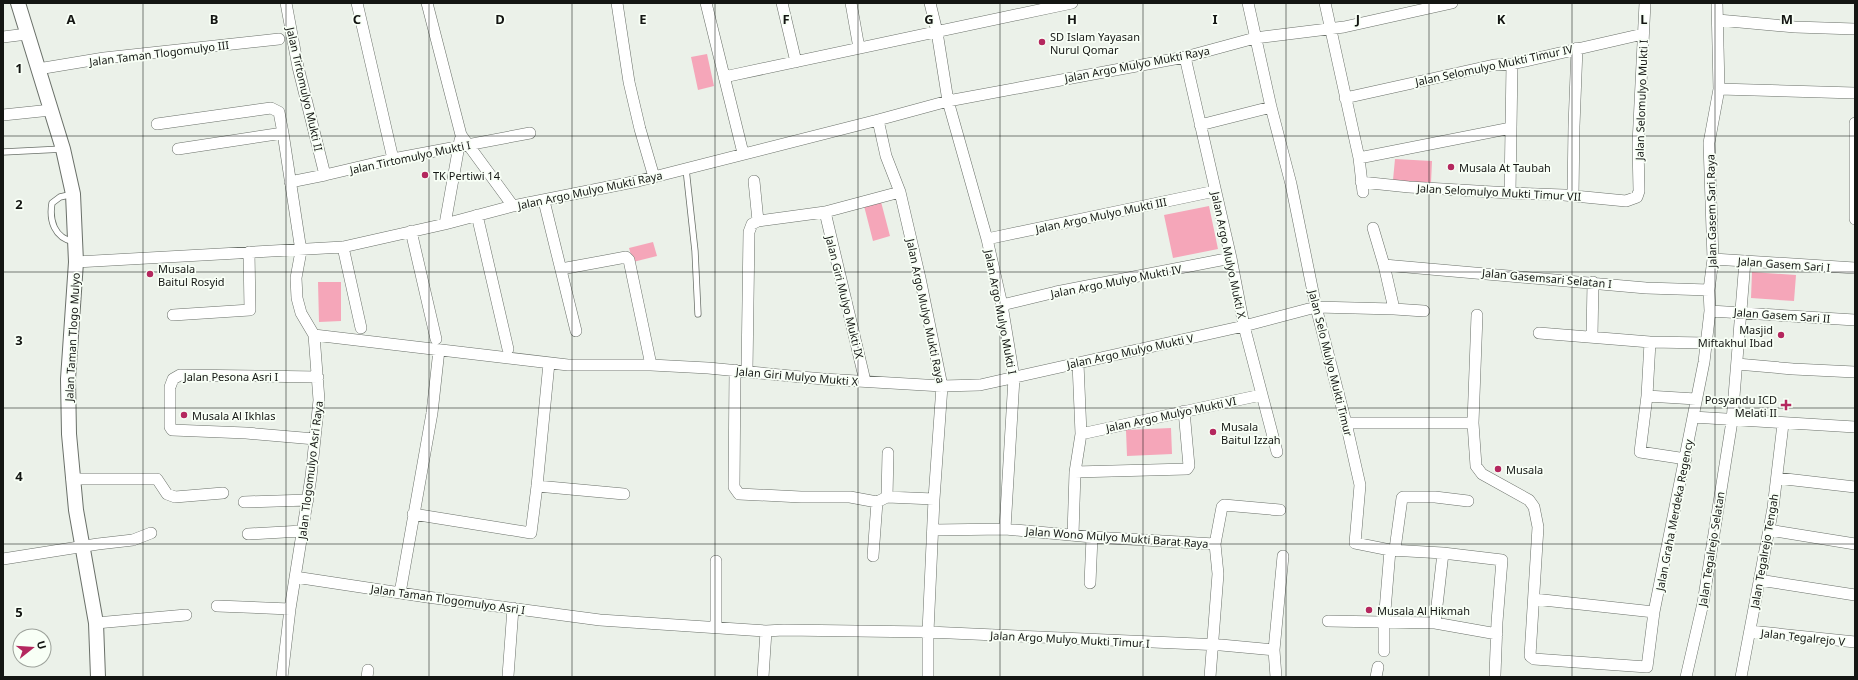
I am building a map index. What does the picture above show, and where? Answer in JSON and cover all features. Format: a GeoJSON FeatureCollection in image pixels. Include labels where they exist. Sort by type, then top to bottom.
{"type":"FeatureCollection","features":[{"type":"Feature","properties":{"kind":"street","name":"Jalan Taman Tlogo Mulyo"},"geometry":{"type":"LineString","coordinates":[[18,3],[63,149],[74,194],[76,262],[68,379],[68,434],[72,479],[96,623],[98,677]]}},
{"type":"Feature","properties":{"kind":"street","name":"Jalan Tirtomulyo Mukti II"},"geometry":{"type":"LineString","coordinates":[[286,3],[298,67],[325,175]]}},
{"type":"Feature","properties":{"kind":"street"},"geometry":{"type":"LineString","coordinates":[[357,3],[394,159]]}},
{"type":"Feature","properties":{"kind":"street"},"geometry":{"type":"LineString","coordinates":[[428,3],[462,142],[514,206]]}},
{"type":"Feature","properties":{"kind":"street"},"geometry":{"type":"LineString","coordinates":[[617,3],[629,82],[640,129],[654,177]]}},
{"type":"Feature","properties":{"kind":"street"},"geometry":{"type":"LineString","coordinates":[[706,3],[743,153]]}},
{"type":"Feature","properties":{"kind":"street"},"geometry":{"type":"LineString","coordinates":[[782,3],[796,62]]}},
{"type":"Feature","properties":{"kind":"street"},"geometry":{"type":"LineString","coordinates":[[851,3],[860,48]]}},
{"type":"Feature","properties":{"kind":"street","name":"Jalan Argo Mulyo Mukti I"},"geometry":{"type":"LineString","coordinates":[[930,3],[937,32],[948,101],[987,239],[1002,305],[1014,378],[1005,529]]}},
{"type":"Feature","properties":{"kind":"street"},"geometry":{"type":"LineString","coordinates":[[724,77],[1072,3]]}},
{"type":"Feature","properties":{"kind":"street","name":"Jalan Selo Mulyo Mukti Timur"},"geometry":{"type":"LineString","coordinates":[[1248,3],[1271,107],[1291,184],[1316,307],[1346,423],[1360,485],[1355,543],[1393,549],[1443,553],[1502,561],[1497,634]]}},
{"type":"Feature","properties":{"kind":"street"},"geometry":{"type":"LineString","coordinates":[[1325,3],[1359,158],[1511,128]]}},
{"type":"Feature","properties":{"kind":"street","name":"Jalan Argo Mulyo Mukti Raya"},"geometry":{"type":"LineString","coordinates":[[76,262],[249,252],[301,251],[343,247],[445,224],[514,206],[544,202],[654,177],[948,101],[1185,56],[1255,38],[1331,29],[1452,3]]}},
{"type":"Feature","properties":{"kind":"street","name":"Jalan Selomulyo Mukti I"},"geometry":{"type":"LineString","coordinates":[[1637,197],[1639,191],[1638,144],[1645,3]]}},
{"type":"Feature","properties":{"kind":"street","name":"Jalan Gasem Sari Raya"},"geometry":{"type":"LineString","coordinates":[[1693,418],[1704,362],[1710,311],[1709,290],[1713,259],[1710,143],[1719,89],[1717,3]]}},
{"type":"Feature","properties":{"kind":"street"},"geometry":{"type":"LineString","coordinates":[[1718,20],[1795,27],[1855,29]]}},
{"type":"Feature","properties":{"kind":"street"},"geometry":{"type":"LineString","coordinates":[[3,37],[27,34]]}},
{"type":"Feature","properties":{"kind":"street","name":"Jalan Selomulyo Mukti Timur IV"},"geometry":{"type":"LineString","coordinates":[[1346,98],[1494,65],[1512,64],[1643,34]]}},
{"type":"Feature","properties":{"kind":"street","name":"Jalan Taman Tlogomulyo III"},"geometry":{"type":"LineString","coordinates":[[38,70],[104,58],[279,39]]}},
{"type":"Feature","properties":{"kind":"street"},"geometry":{"type":"LineString","coordinates":[[1573,196],[1574,126],[1578,48]]}},
{"type":"Feature","properties":{"kind":"street","name":"Jalan Argo Mulyo Mukti X"},"geometry":{"type":"LineString","coordinates":[[1185,56],[1231,258],[1244,326],[1261,395],[1278,452]]}},
{"type":"Feature","properties":{"kind":"street"},"geometry":{"type":"LineString","coordinates":[[1510,193],[1512,64]]}},
{"type":"Feature","properties":{"kind":"street"},"geometry":{"type":"LineString","coordinates":[[1719,89],[1855,94]]}},
{"type":"Feature","properties":{"kind":"street"},"geometry":{"type":"LineString","coordinates":[[1200,125],[1271,107]]}},
{"type":"Feature","properties":{"kind":"street","name":"Jalan Tlogomulyo Asri Raya"},"geometry":{"type":"LineString","coordinates":[[157,124],[271,108],[279,112],[301,251],[296,278],[296,298],[301,313],[314,335],[319,400],[308,500],[290,609],[282,677]]}},
{"type":"Feature","properties":{"kind":"street"},"geometry":{"type":"LineString","coordinates":[[3,115],[51,110]]}},
{"type":"Feature","properties":{"kind":"street","name":"Jalan Argo Mulyo Mukti Raya"},"geometry":{"type":"LineString","coordinates":[[878,120],[886,156],[900,192],[942,386],[934,500],[934,530],[928,632],[928,677]]}},
{"type":"Feature","properties":{"kind":"street"},"geometry":{"type":"LineString","coordinates":[[1855,123],[1855,219]]}},
{"type":"Feature","properties":{"kind":"street"},"geometry":{"type":"LineString","coordinates":[[178,148],[283,133]]}},
{"type":"Feature","properties":{"kind":"street","name":"Jalan Tirtomulyo Mukti I"},"geometry":{"type":"LineString","coordinates":[[290,182],[462,142],[530,133]]}},
{"type":"Feature","properties":{"kind":"street"},"geometry":{"type":"LineString","coordinates":[[445,224],[462,142]]}},
{"type":"Feature","properties":{"kind":"street","name":"Jalan Selomulyo Mukti Timur VII"},"geometry":{"type":"LineString","coordinates":[[1359,158],[1362,187],[1409,187],[1626,200],[1637,197]]}},
{"type":"Feature","properties":{"kind":"street"},"geometry":{"type":"LineString","coordinates":[[754,181],[758,221]]}},
{"type":"Feature","properties":{"kind":"street","name":"Jalan Argo Mulyo Mukti III"},"geometry":{"type":"LineString","coordinates":[[987,239],[1215,191]]}},
{"type":"Feature","properties":{"kind":"street"},"geometry":{"type":"LineString","coordinates":[[747,371],[749,232],[752,224],[758,221],[824,212],[900,192]]}},
{"type":"Feature","properties":{"kind":"street"},"geometry":{"type":"LineString","coordinates":[[544,202],[576,331]]}},
{"type":"Feature","properties":{"kind":"street","name":"Jalan Giri Mulyo Mukti IX"},"geometry":{"type":"LineString","coordinates":[[824,212],[865,381]]}},
{"type":"Feature","properties":{"kind":"street"},"geometry":{"type":"LineString","coordinates":[[477,215],[508,348]]}},
{"type":"Feature","properties":{"kind":"street"},"geometry":{"type":"LineString","coordinates":[[1373,228],[1384,265],[1394,309]]}},
{"type":"Feature","properties":{"kind":"street"},"geometry":{"type":"LineString","coordinates":[[411,231],[436,339]]}},
{"type":"Feature","properties":{"kind":"street"},"geometry":{"type":"LineString","coordinates":[[343,247],[361,328]]}},
{"type":"Feature","properties":{"kind":"street"},"geometry":{"type":"LineString","coordinates":[[173,315],[250,310],[249,252]]}},
{"type":"Feature","properties":{"kind":"street"},"geometry":{"type":"LineString","coordinates":[[314,335],[568,365],[651,366],[628,260],[626,257],[560,269]]}},
{"type":"Feature","properties":{"kind":"street","name":"Jalan Argo Mulyo Mukti IV"},"geometry":{"type":"LineString","coordinates":[[1002,305],[1071,289],[1231,258]]}},
{"type":"Feature","properties":{"kind":"street","name":"Jalan Gasem Sari I"},"geometry":{"type":"LineString","coordinates":[[1713,259],[1855,268]]}},
{"type":"Feature","properties":{"kind":"street","name":"Jalan Tegalrejo Selatan"},"geometry":{"type":"LineString","coordinates":[[1686,677],[1703,603],[1732,421],[1745,261]]}},
{"type":"Feature","properties":{"kind":"street","name":"Jalan Gasemsari Selatan I"},"geometry":{"type":"LineString","coordinates":[[1384,265],[1593,282],[1646,288],[1709,290]]}},
{"type":"Feature","properties":{"kind":"street"},"geometry":{"type":"LineString","coordinates":[[1592,336],[1593,282]]}},
{"type":"Feature","properties":{"kind":"street","name":"Jalan Argo Mulyo Mukti V"},"geometry":{"type":"LineString","coordinates":[[942,386],[980,385],[1014,378],[1244,326],[1316,307],[1424,311]]}},
{"type":"Feature","properties":{"kind":"street","name":"Jalan Gasem Sari II"},"geometry":{"type":"LineString","coordinates":[[1710,311],[1855,320]]}},
{"type":"Feature","properties":{"kind":"street","name":"Jalan Graha Merdeka Regency"},"geometry":{"type":"LineString","coordinates":[[1477,315],[1473,423],[1476,466],[1482,474],[1529,500],[1534,507],[1538,527],[1530,653],[1531,658],[1644,668],[1648,665],[1654,612],[1686,459],[1693,418]]}},
{"type":"Feature","properties":{"kind":"street"},"geometry":{"type":"LineString","coordinates":[[1539,333],[1592,336],[1650,342],[1706,343]]}},
{"type":"Feature","properties":{"kind":"street"},"geometry":{"type":"LineString","coordinates":[[1650,342],[1647,396],[1640,452],[1686,459]]}},
{"type":"Feature","properties":{"kind":"street"},"geometry":{"type":"LineString","coordinates":[[400,593],[432,413],[439,350]]}},
{"type":"Feature","properties":{"kind":"street"},"geometry":{"type":"LineString","coordinates":[[413,514],[531,534],[549,363]]}},
{"type":"Feature","properties":{"kind":"street"},"geometry":{"type":"LineString","coordinates":[[1073,535],[1075,472],[1081,434],[1078,363]]}},
{"type":"Feature","properties":{"kind":"street"},"geometry":{"type":"LineString","coordinates":[[1737,364],[1793,369],[1855,372]]}},
{"type":"Feature","properties":{"kind":"street","name":"Jalan Giri Mulyo Mukti X"},"geometry":{"type":"LineString","coordinates":[[651,366],[735,370],[942,386]]}},
{"type":"Feature","properties":{"kind":"street"},"geometry":{"type":"LineString","coordinates":[[735,370],[734,487],[739,494],[801,497],[850,497],[882,500],[934,500]]}},
{"type":"Feature","properties":{"kind":"street","name":"Jalan Pesona Asri I"},"geometry":{"type":"LineString","coordinates":[[314,439],[246,433],[172,430],[170,427],[170,387],[173,379],[180,375],[318,377]]}},
{"type":"Feature","properties":{"kind":"street","name":"Jalan Argo Mulyo Mukti VI"},"geometry":{"type":"LineString","coordinates":[[1081,434],[1261,395]]}},
{"type":"Feature","properties":{"kind":"street"},"geometry":{"type":"LineString","coordinates":[[1647,396],[1696,399]]}},
{"type":"Feature","properties":{"kind":"street"},"geometry":{"type":"LineString","coordinates":[[1075,472],[1187,469],[1189,466],[1184,411]]}},
{"type":"Feature","properties":{"kind":"street"},"geometry":{"type":"LineString","coordinates":[[1693,418],[1855,427]]}},
{"type":"Feature","properties":{"kind":"street"},"geometry":{"type":"LineString","coordinates":[[1346,423],[1473,423]]}},
{"type":"Feature","properties":{"kind":"street","name":"Jalan Tegalrejo Tengah"},"geometry":{"type":"LineString","coordinates":[[1741,677],[1769,530],[1783,424]]}},
{"type":"Feature","properties":{"kind":"street"},"geometry":{"type":"LineString","coordinates":[[873,556],[888,453]]}},
{"type":"Feature","properties":{"kind":"street"},"geometry":{"type":"LineString","coordinates":[[1776,478],[1855,487]]}},
{"type":"Feature","properties":{"kind":"street"},"geometry":{"type":"LineString","coordinates":[[72,479],[157,479],[167,494],[175,497],[223,493]]}},
{"type":"Feature","properties":{"kind":"street"},"geometry":{"type":"LineString","coordinates":[[537,486],[624,494]]}},
{"type":"Feature","properties":{"kind":"street"},"geometry":{"type":"LineString","coordinates":[[1384,651],[1384,623],[1393,549],[1402,498],[1434,497],[1468,501]]}},
{"type":"Feature","properties":{"kind":"street"},"geometry":{"type":"LineString","coordinates":[[244,502],[308,500]]}},
{"type":"Feature","properties":{"kind":"street"},"geometry":{"type":"LineString","coordinates":[[1215,544],[1222,507],[1224,505],[1280,510]]}},
{"type":"Feature","properties":{"kind":"street","name":"Jalan Wono Mulyo Mukti Barat Raya"},"geometry":{"type":"LineString","coordinates":[[934,530],[1005,529],[1092,537],[1215,544],[1218,574],[1210,677]]}},
{"type":"Feature","properties":{"kind":"street"},"geometry":{"type":"LineString","coordinates":[[1769,530],[1855,544]]}},
{"type":"Feature","properties":{"kind":"street"},"geometry":{"type":"LineString","coordinates":[[248,534],[302,531]]}},
{"type":"Feature","properties":{"kind":"street"},"geometry":{"type":"LineString","coordinates":[[3,560],[82,546],[133,540],[150,533]]}},
{"type":"Feature","properties":{"kind":"street"},"geometry":{"type":"LineString","coordinates":[[1090,583],[1092,537]]}},
{"type":"Feature","properties":{"kind":"street"},"geometry":{"type":"LineString","coordinates":[[1435,623],[1443,553]]}},
{"type":"Feature","properties":{"kind":"street"},"geometry":{"type":"LineString","coordinates":[[1276,677],[1274,650],[1283,556]]}},
{"type":"Feature","properties":{"kind":"street"},"geometry":{"type":"LineString","coordinates":[[716,561],[716,627]]}},
{"type":"Feature","properties":{"kind":"street","name":"Jalan Taman Tlogomulyo Asri I"},"geometry":{"type":"LineString","coordinates":[[295,577],[600,620],[766,631]]}},
{"type":"Feature","properties":{"kind":"street"},"geometry":{"type":"LineString","coordinates":[[1759,580],[1855,595]]}},
{"type":"Feature","properties":{"kind":"street"},"geometry":{"type":"LineString","coordinates":[[1534,599],[1654,612]]}},
{"type":"Feature","properties":{"kind":"street"},"geometry":{"type":"LineString","coordinates":[[217,606],[290,609]]}},
{"type":"Feature","properties":{"kind":"street"},"geometry":{"type":"LineString","coordinates":[[508,676],[513,608]]}},
{"type":"Feature","properties":{"kind":"street"},"geometry":{"type":"LineString","coordinates":[[96,623],[186,615]]}},
{"type":"Feature","properties":{"kind":"street"},"geometry":{"type":"LineString","coordinates":[[1328,620],[1384,623],[1435,623],[1497,634],[1496,676]]}},
{"type":"Feature","properties":{"kind":"street"},"geometry":{"type":"LineString","coordinates":[[763,677],[766,631]]}},
{"type":"Feature","properties":{"kind":"street","name":"Jalan Argo Mulyo Mukti Timur I"},"geometry":{"type":"LineString","coordinates":[[766,631],[928,632],[1212,646]]}},
{"type":"Feature","properties":{"kind":"street","name":"Jalan Tegalrejo V"},"geometry":{"type":"LineString","coordinates":[[1750,631],[1855,642]]}},
{"type":"Feature","properties":{"kind":"street"},"geometry":{"type":"LineString","coordinates":[[1212,646],[1221,645],[1274,650]]}},
{"type":"Feature","properties":{"kind":"lane"},"geometry":{"type":"LineString","coordinates":[[3,152],[63,149]]}},
{"type":"Feature","properties":{"kind":"lane"},"geometry":{"type":"LineString","coordinates":[[686,169],[695,251],[698,314]]}},
{"type":"Feature","properties":{"kind":"lane"},"geometry":{"type":"LineString","coordinates":[[74,194],[60,197],[52,203],[50,214],[54,230],[65,240],[76,242]]}},
{"type":"Feature","properties":{"kind":"shaded area"},"geometry":{"type":"Polygon","coordinates":[[[707,54],[714,86],[698,90],[691,57],[707,54]]]}},
{"type":"Feature","properties":{"kind":"shaded area"},"geometry":{"type":"Polygon","coordinates":[[[1395,159],[1432,161],[1431,183],[1393,180],[1395,159]]]}},
{"type":"Feature","properties":{"kind":"shaded area"},"geometry":{"type":"Polygon","coordinates":[[[880,198],[890,236],[873,241],[863,202],[880,198]]]}},
{"type":"Feature","properties":{"kind":"shaded area"},"geometry":{"type":"Polygon","coordinates":[[[1209,206],[1218,249],[1173,258],[1164,215],[1209,206]]]}},
{"type":"Feature","properties":{"kind":"shaded area"},"geometry":{"type":"Polygon","coordinates":[[[653,242],[657,256],[633,262],[629,248],[653,242]]]}},
{"type":"Feature","properties":{"kind":"shaded area"},"geometry":{"type":"Polygon","coordinates":[[[1752,272],[1796,275],[1794,301],[1751,298],[1752,272]]]}},
{"type":"Feature","properties":{"kind":"shaded area"},"geometry":{"type":"Polygon","coordinates":[[[318,282],[341,282],[341,321],[319,322],[318,282]]]}},
{"type":"Feature","properties":{"kind":"shaded area"},"geometry":{"type":"Polygon","coordinates":[[[1171,428],[1172,454],[1127,456],[1126,430],[1171,428]]]}},
{"type":"Feature","properties":{"kind":"place","name":"SD Islam Yayasan Nurul Qomar"},"geometry":{"type":"Point","coordinates":[1042,42]}},
{"type":"Feature","properties":{"kind":"place","name":"Musala At Taubah"},"geometry":{"type":"Point","coordinates":[1451,167]}},
{"type":"Feature","properties":{"kind":"place","name":"TK Pertiwi 14"},"geometry":{"type":"Point","coordinates":[425,175]}},
{"type":"Feature","properties":{"kind":"place","name":"Musala Baitul Rosyid"},"geometry":{"type":"Point","coordinates":[150,274]}},
{"type":"Feature","properties":{"kind":"place","name":"Masjid Miftakhul Ibad"},"geometry":{"type":"Point","coordinates":[1781,335]}},
{"type":"Feature","properties":{"kind":"place","name":"Posyandu ICD Melati II"},"geometry":{"type":"Point","coordinates":[1786,405]}},
{"type":"Feature","properties":{"kind":"place","name":"Musala Al Ikhlas"},"geometry":{"type":"Point","coordinates":[184,415]}},
{"type":"Feature","properties":{"kind":"place","name":"Musala Baitul Izzah"},"geometry":{"type":"Point","coordinates":[1213,432]}},
{"type":"Feature","properties":{"kind":"place","name":"Musala"},"geometry":{"type":"Point","coordinates":[1498,469]}},
{"type":"Feature","properties":{"kind":"place","name":"Musala Al Hikmah"},"geometry":{"type":"Point","coordinates":[1369,610]}}]}
